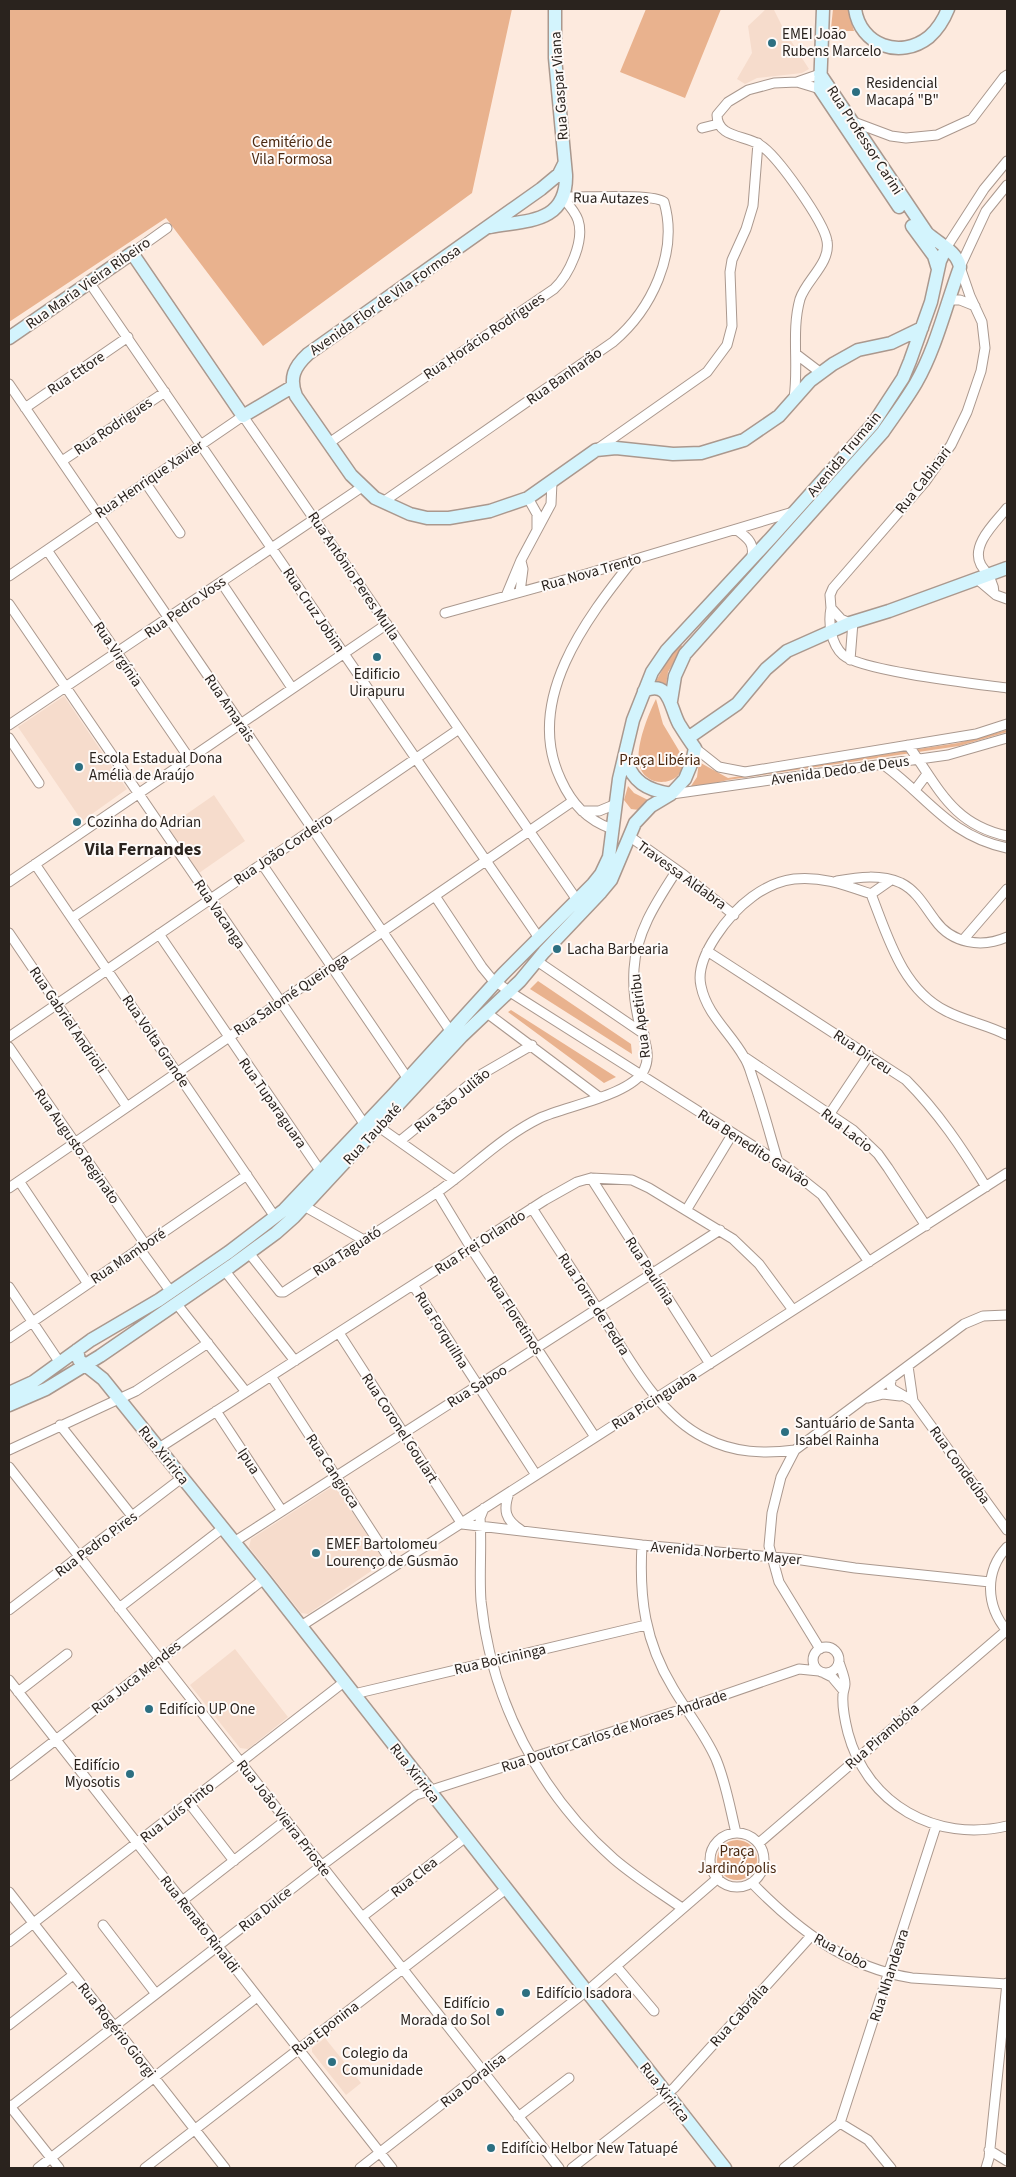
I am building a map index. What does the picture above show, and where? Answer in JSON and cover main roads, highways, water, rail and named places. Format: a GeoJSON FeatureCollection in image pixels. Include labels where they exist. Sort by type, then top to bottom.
{"type":"FeatureCollection","features":[{"type":"Feature","properties":{"kind":"main road","name":"Rua Gaspar Viana"},"geometry":{"type":"LineString","coordinates":[[555,9],[555,58],[566,182],[562,197]]}},
{"type":"Feature","properties":{"kind":"main road"},"geometry":{"type":"LineString","coordinates":[[820,74],[824,9]]}},
{"type":"Feature","properties":{"kind":"main road"},"geometry":{"type":"LineString","coordinates":[[855,9],[858,21],[864,32],[873,41],[882,46],[893,48],[914,46],[924,41],[931,36],[941,23],[948,9]]}},
{"type":"Feature","properties":{"kind":"main road","name":"Rua Professor Carini"},"geometry":{"type":"LineString","coordinates":[[820,74],[820,88],[848,123],[927,233],[955,254],[960,267]]}},
{"type":"Feature","properties":{"kind":"main road","name":"Rua Professor Carini"},"geometry":{"type":"LineString","coordinates":[[820,74],[848,123],[934,256],[938,269]]}},
{"type":"Feature","properties":{"kind":"main road"},"geometry":{"type":"LineString","coordinates":[[541,189],[558,174],[564,164]]}},
{"type":"Feature","properties":{"kind":"main road"},"geometry":{"type":"LineString","coordinates":[[541,189],[562,197]]}},
{"type":"Feature","properties":{"kind":"main road","name":"Avenida Flor de Vila Formosa"},"geometry":{"type":"LineString","coordinates":[[292,387],[292,376],[295,368],[308,354],[541,189]]}},
{"type":"Feature","properties":{"kind":"main road","name":"Avenida Flor de Vila Formosa"},"geometry":{"type":"LineString","coordinates":[[487,227],[529,222],[552,211],[562,197]]}},
{"type":"Feature","properties":{"kind":"main road"},"geometry":{"type":"LineString","coordinates":[[528,198],[521,213],[522,218],[529,222]]}},
{"type":"Feature","properties":{"kind":"main road","name":"Avenida Trumain"},"geometry":{"type":"LineString","coordinates":[[671,702],[675,676],[684,654],[800,516],[872,424],[903,378],[931,302],[938,269],[946,248]]}},
{"type":"Feature","properties":{"kind":"main road","name":"Rua Maria Vieira Ribeiro"},"geometry":{"type":"LineString","coordinates":[[9,338],[132,253]]}},
{"type":"Feature","properties":{"kind":"main road","name":"Rua Antônio Peres Mulla"},"geometry":{"type":"LineString","coordinates":[[132,253],[243,416]]}},
{"type":"Feature","properties":{"kind":"main road","name":"Avenida Trumain"},"geometry":{"type":"LineString","coordinates":[[644,691],[656,666],[667,650],[750,562],[800,516],[884,432],[916,382],[932,347],[960,267]]}},
{"type":"Feature","properties":{"kind":"main road"},"geometry":{"type":"LineString","coordinates":[[292,387],[296,396],[351,475],[362,487],[383,502],[419,516],[449,518],[490,511],[528,498],[596,450],[616,448],[674,454],[701,453],[727,447],[744,440],[766,427],[821,373],[858,350],[891,343],[922,328]]}},
{"type":"Feature","properties":{"kind":"main road"},"geometry":{"type":"LineString","coordinates":[[891,343],[916,347],[932,347]]}},
{"type":"Feature","properties":{"kind":"main road","name":"Rua Henrique Xavier"},"geometry":{"type":"LineString","coordinates":[[243,416],[292,387]]}},
{"type":"Feature","properties":{"kind":"main road"},"geometry":{"type":"LineString","coordinates":[[691,743],[737,704],[775,659],[786,651],[852,622],[889,611],[1007,568]]}},
{"type":"Feature","properties":{"kind":"main road"},"geometry":{"type":"LineString","coordinates":[[655,688],[660,689],[669,696],[671,702],[678,723],[691,743],[688,774],[681,785],[671,794],[646,788],[634,778],[624,756],[633,720],[644,691],[655,688]]}},
{"type":"Feature","properties":{"kind":"main road","name":"Rua Taubaté"},"geometry":{"type":"LineString","coordinates":[[9,1405],[46,1389],[91,1362],[140,1327],[275,1217],[321,1172],[496,982],[593,884],[609,857],[624,756]]}},
{"type":"Feature","properties":{"kind":"main road","name":"Rua Taubaté"},"geometry":{"type":"LineString","coordinates":[[9,1393],[33,1382],[77,1350],[135,1314],[174,1298],[225,1271],[276,1234],[379,1127],[462,1036],[510,992],[611,880],[635,823],[651,806],[671,794]]}},
{"type":"Feature","properties":{"kind":"main road"},"geometry":{"type":"LineString","coordinates":[[612,829],[622,828],[635,823]]}},
{"type":"Feature","properties":{"kind":"main road"},"geometry":{"type":"LineString","coordinates":[[135,1314],[142,1314],[145,1317],[145,1321],[140,1327]]}},
{"type":"Feature","properties":{"kind":"main road","name":"Rua Xiririca"},"geometry":{"type":"LineString","coordinates":[[77,1350],[79,1360],[91,1362],[183,1477],[725,2168]]}},
{"type":"Feature","properties":{"kind":"place","name":"EMEI João Rubens Marcelo"},"geometry":{"type":"Point","coordinates":[772,43]}},
{"type":"Feature","properties":{"kind":"place","name":"Residencial Macapá \"B\""},"geometry":{"type":"Point","coordinates":[856,92]}},
{"type":"Feature","properties":{"kind":"place","name":"Edificio Uirapuru"},"geometry":{"type":"Point","coordinates":[377,657]}},
{"type":"Feature","properties":{"kind":"place","name":"Escola Estadual Dona Amélia de Araújo"},"geometry":{"type":"Point","coordinates":[79,767]}},
{"type":"Feature","properties":{"kind":"place","name":"Cozinha do Adrian"},"geometry":{"type":"Point","coordinates":[77,822]}},
{"type":"Feature","properties":{"kind":"place","name":"Lacha Barbearia"},"geometry":{"type":"Point","coordinates":[557,949]}},
{"type":"Feature","properties":{"kind":"place","name":"Santuário de Santa Isabel Rainha"},"geometry":{"type":"Point","coordinates":[785,1432]}},
{"type":"Feature","properties":{"kind":"place","name":"EMEF Bartolomeu Lourenço de Gusmão"},"geometry":{"type":"Point","coordinates":[316,1553]}},
{"type":"Feature","properties":{"kind":"place","name":"Edifício UP One"},"geometry":{"type":"Point","coordinates":[149,1709]}},
{"type":"Feature","properties":{"kind":"place","name":"Edifício Myosotis"},"geometry":{"type":"Point","coordinates":[130,1774]}},
{"type":"Feature","properties":{"kind":"place","name":"Edifício Isadora"},"geometry":{"type":"Point","coordinates":[526,1993]}},
{"type":"Feature","properties":{"kind":"place","name":"Edifício Morada do Sol"},"geometry":{"type":"Point","coordinates":[500,2012]}},
{"type":"Feature","properties":{"kind":"place","name":"Colegio da Comunidade"},"geometry":{"type":"Point","coordinates":[332,2062]}},
{"type":"Feature","properties":{"kind":"place","name":"Edifício Helbor New Tatuapé"},"geometry":{"type":"Point","coordinates":[491,2148]}},
{"type":"Feature","properties":{"kind":"district","name":"Vila Fernandes"},"geometry":{"type":"Point","coordinates":[143,849]}},
{"type":"Feature","properties":{"kind":"park label","name":"Cemitério de Vila Formosa"},"geometry":{"type":"Point","coordinates":[292,150]}},
{"type":"Feature","properties":{"kind":"park label","name":"Praça Libéria"},"geometry":{"type":"Point","coordinates":[660,760]}},
{"type":"Feature","properties":{"kind":"park label","name":"Praça Jardinópolis"},"geometry":{"type":"Point","coordinates":[737,1860]}}]}
